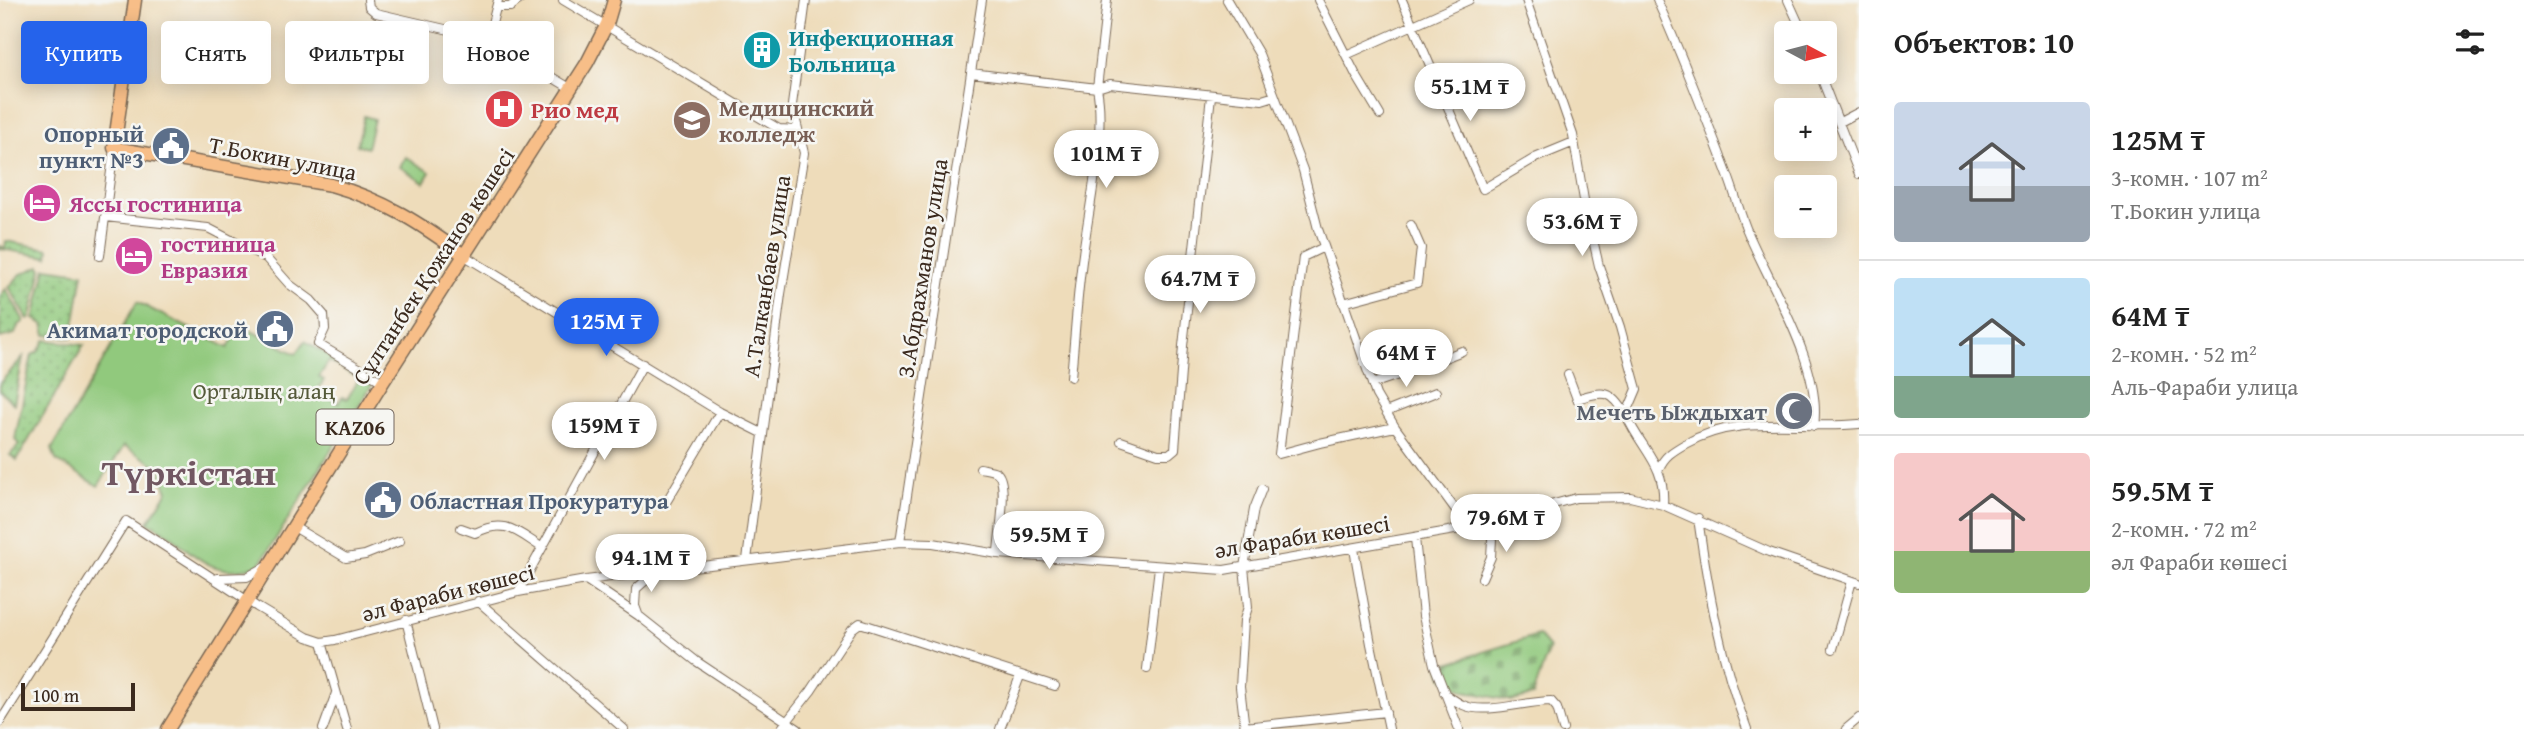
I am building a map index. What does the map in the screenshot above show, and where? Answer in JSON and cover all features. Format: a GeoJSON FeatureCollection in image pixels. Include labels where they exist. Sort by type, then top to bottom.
{"type":"FeatureCollection","features":[{"type":"Feature","properties":{"kind":"main road"},"geometry":{"type":"LineString","coordinates":[[114,148],[135,0]]}},
{"type":"Feature","properties":{"kind":"main road","name":"Сұлтанбек Қожанов көшесі"},"geometry":{"type":"LineString","coordinates":[[168,729],[383,382],[570,89],[607,24],[614,0]]}},
{"type":"Feature","properties":{"kind":"main road","name":"Т.Бокин улица"},"geometry":{"type":"LineString","coordinates":[[114,148],[304,180],[353,191],[378,200],[425,227],[465,256]]}},
{"type":"Feature","properties":{"kind":"street"},"geometry":{"type":"LineString","coordinates":[[368,0],[369,7],[376,13],[443,29]]}},
{"type":"Feature","properties":{"kind":"street"},"geometry":{"type":"LineString","coordinates":[[493,21],[497,4],[510,7],[519,0]]}},
{"type":"Feature","properties":{"kind":"street"},"geometry":{"type":"LineString","coordinates":[[563,0],[607,24],[779,130],[798,130]]}},
{"type":"Feature","properties":{"kind":"street","name":"А.Талканбаев улица"},"geometry":{"type":"LineString","coordinates":[[747,560],[781,294],[804,153],[792,106],[806,0]]}},
{"type":"Feature","properties":{"kind":"street","name":"З.Абдрахманов улица"},"geometry":{"type":"LineString","coordinates":[[900,542],[982,0]]}},
{"type":"Feature","properties":{"kind":"street"},"geometry":{"type":"LineString","coordinates":[[1071,377],[1096,159],[1100,102],[1097,88],[1107,0]]}},
{"type":"Feature","properties":{"kind":"street"},"geometry":{"type":"LineString","coordinates":[[1227,0],[1259,54],[1303,170],[1324,247],[1372,384],[1395,427],[1466,528]]}},
{"type":"Feature","properties":{"kind":"street"},"geometry":{"type":"LineString","coordinates":[[1318,0],[1380,115]]}},
{"type":"Feature","properties":{"kind":"street"},"geometry":{"type":"LineString","coordinates":[[1402,0],[1483,190],[1535,158],[1574,142]]}},
{"type":"Feature","properties":{"kind":"street"},"geometry":{"type":"LineString","coordinates":[[1346,55],[1469,0]]}},
{"type":"Feature","properties":{"kind":"street"},"geometry":{"type":"LineString","coordinates":[[1526,0],[1574,142],[1599,266],[1637,389],[1626,415]]}},
{"type":"Feature","properties":{"kind":"street"},"geometry":{"type":"LineString","coordinates":[[1657,0],[1727,173],[1746,228],[1780,299],[1814,387],[1817,408],[1814,426]]}},
{"type":"Feature","properties":{"kind":"street"},"geometry":{"type":"LineString","coordinates":[[1788,0],[1797,21]]}},
{"type":"Feature","properties":{"kind":"street"},"geometry":{"type":"LineString","coordinates":[[971,74],[1097,88],[1110,84],[1262,100],[1275,96]]}},
{"type":"Feature","properties":{"kind":"street"},"geometry":{"type":"LineString","coordinates":[[554,79],[570,89]]}},
{"type":"Feature","properties":{"kind":"street"},"geometry":{"type":"LineString","coordinates":[[1824,84],[1859,174]]}},
{"type":"Feature","properties":{"kind":"street"},"geometry":{"type":"LineString","coordinates":[[1121,441],[1158,454],[1169,454],[1175,449],[1182,346],[1211,96]]}},
{"type":"Feature","properties":{"kind":"street"},"geometry":{"type":"LineString","coordinates":[[1840,122],[1859,112]]}},
{"type":"Feature","properties":{"kind":"street"},"geometry":{"type":"LineString","coordinates":[[100,256],[114,148]]}},
{"type":"Feature","properties":{"kind":"street"},"geometry":{"type":"LineString","coordinates":[[105,217],[208,228],[266,258],[289,284],[311,300],[324,315],[325,329],[318,344],[383,382]]}},
{"type":"Feature","properties":{"kind":"street"},"geometry":{"type":"LineString","coordinates":[[1343,303],[1417,283],[1421,248],[1411,225]]}},
{"type":"Feature","properties":{"kind":"street"},"geometry":{"type":"LineString","coordinates":[[1324,247],[1303,257],[1279,454],[1395,427]]}},
{"type":"Feature","properties":{"kind":"street","name":"Т.Бокин улица"},"geometry":{"type":"LineString","coordinates":[[465,256],[720,412],[762,433]]}},
{"type":"Feature","properties":{"kind":"street"},"geometry":{"type":"LineString","coordinates":[[1372,384],[1462,351]]}},
{"type":"Feature","properties":{"kind":"street"},"geometry":{"type":"LineString","coordinates":[[518,592],[643,365]]}},
{"type":"Feature","properties":{"kind":"street"},"geometry":{"type":"LineString","coordinates":[[1567,375],[1577,399],[1605,393],[1617,398],[1635,436],[1659,470],[1664,486],[1663,505]]}},
{"type":"Feature","properties":{"kind":"street"},"geometry":{"type":"LineString","coordinates":[[1386,412],[1436,392]]}},
{"type":"Feature","properties":{"kind":"street"},"geometry":{"type":"LineString","coordinates":[[666,504],[720,412]]}},
{"type":"Feature","properties":{"kind":"street"},"geometry":{"type":"LineString","coordinates":[[1659,470],[1663,459],[1680,446],[1724,428],[1749,424],[1859,424]]}},
{"type":"Feature","properties":{"kind":"street"},"geometry":{"type":"LineString","coordinates":[[980,468],[996,472],[1001,478],[1003,491],[998,554]]}},
{"type":"Feature","properties":{"kind":"street"},"geometry":{"type":"LineString","coordinates":[[1262,489],[1254,509],[1244,567],[1248,607],[1244,620],[1240,687],[1244,728],[1386,712]]}},
{"type":"Feature","properties":{"kind":"street","name":"әл Фараби көшесі"},"geometry":{"type":"LineString","coordinates":[[322,642],[478,601],[586,580],[900,542],[933,543],[998,554],[1224,570],[1466,528],[1576,498],[1630,497],[1663,505],[1698,518],[1769,552],[1856,582]]}},
{"type":"Feature","properties":{"kind":"street"},"geometry":{"type":"LineString","coordinates":[[1698,518],[1706,578],[1726,670],[1746,729]]}},
{"type":"Feature","properties":{"kind":"street"},"geometry":{"type":"LineString","coordinates":[[0,722],[126,521],[248,601],[307,637],[322,642],[347,729]]}},
{"type":"Feature","properties":{"kind":"street"},"geometry":{"type":"LineString","coordinates":[[1482,578],[1491,557],[1493,521]]}},
{"type":"Feature","properties":{"kind":"street"},"geometry":{"type":"LineString","coordinates":[[461,528],[475,533],[490,526],[508,526],[541,547]]}},
{"type":"Feature","properties":{"kind":"street"},"geometry":{"type":"LineString","coordinates":[[293,527],[346,558],[365,555],[400,541]]}},
{"type":"Feature","properties":{"kind":"street"},"geometry":{"type":"LineString","coordinates":[[1415,538],[1423,615],[1434,665],[1459,729]]}},
{"type":"Feature","properties":{"kind":"street"},"geometry":{"type":"LineString","coordinates":[[1354,549],[1389,729]]}},
{"type":"Feature","properties":{"kind":"street"},"geometry":{"type":"LineString","coordinates":[[214,578],[247,578],[273,561]]}},
{"type":"Feature","properties":{"kind":"street"},"geometry":{"type":"LineString","coordinates":[[1147,669],[1159,567]]}},
{"type":"Feature","properties":{"kind":"street"},"geometry":{"type":"LineString","coordinates":[[639,616],[635,606],[636,589],[656,572]]}},
{"type":"Feature","properties":{"kind":"street"},"geometry":{"type":"LineString","coordinates":[[586,580],[639,616],[784,725],[798,729]]}},
{"type":"Feature","properties":{"kind":"street"},"geometry":{"type":"LineString","coordinates":[[1833,649],[1856,582]]}},
{"type":"Feature","properties":{"kind":"street"},"geometry":{"type":"LineString","coordinates":[[478,601],[624,729]]}},
{"type":"Feature","properties":{"kind":"street"},"geometry":{"type":"LineString","coordinates":[[406,620],[433,729]]}},
{"type":"Feature","properties":{"kind":"street"},"geometry":{"type":"LineString","coordinates":[[784,725],[852,629],[860,623],[1055,686]]}},
{"type":"Feature","properties":{"kind":"street"},"geometry":{"type":"LineString","coordinates":[[1000,729],[1020,676]]}},
{"type":"Feature","properties":{"kind":"street"},"geometry":{"type":"LineString","coordinates":[[323,729],[336,693]]}},
{"type":"Feature","properties":{"kind":"street"},"geometry":{"type":"LineString","coordinates":[[1444,693],[1463,705],[1481,709],[1532,701],[1551,701],[1557,708],[1563,729]]}},
{"type":"Feature","properties":{"kind":"street"},"geometry":{"type":"LineString","coordinates":[[1846,729],[1859,718]]}},
{"type":"Feature","properties":{"kind":"green space"},"geometry":{"type":"Polygon","coordinates":[[[364,116],[374,119],[367,148],[357,145],[364,116]]]}},
{"type":"Feature","properties":{"kind":"green space"},"geometry":{"type":"Polygon","coordinates":[[[406,157],[430,172],[424,182],[400,167],[406,157]]]}},
{"type":"Feature","properties":{"kind":"green space"},"geometry":{"type":"Polygon","coordinates":[[[6,241],[49,249],[48,257],[0,249],[0,246],[5,248],[6,241]]]}},
{"type":"Feature","properties":{"kind":"green space"},"geometry":{"type":"Polygon","coordinates":[[[40,266],[42,269],[28,319],[9,287],[21,274],[40,266]]]}},
{"type":"Feature","properties":{"kind":"green space"},"geometry":{"type":"Polygon","coordinates":[[[46,268],[83,273],[72,338],[46,335],[43,324],[34,319],[46,268]]]}},
{"type":"Feature","properties":{"kind":"green space"},"geometry":{"type":"Polygon","coordinates":[[[6,289],[24,321],[15,334],[0,338],[0,296],[6,289]]]}},
{"type":"Feature","properties":{"kind":"green space","name":"Орталық алаң"},"geometry":{"type":"Polygon","coordinates":[[[137,302],[228,348],[240,325],[296,354],[305,341],[373,383],[260,564],[247,568],[235,570],[214,567],[148,522],[168,491],[161,475],[162,469],[124,446],[98,486],[56,460],[52,449],[137,302]],[[329,361],[319,377],[324,380],[317,391],[338,403],[342,397],[347,399],[359,379],[329,361]]]}},
{"type":"Feature","properties":{"kind":"green space"},"geometry":{"type":"Polygon","coordinates":[[[45,340],[84,345],[17,460],[10,455],[19,445],[15,439],[32,355],[38,352],[45,340]]]}},
{"type":"Feature","properties":{"kind":"green space"},"geometry":{"type":"Polygon","coordinates":[[[23,357],[14,404],[0,391],[0,383],[23,357]]]}},
{"type":"Feature","properties":{"kind":"green space"},"geometry":{"type":"Polygon","coordinates":[[[1538,635],[1549,648],[1533,696],[1512,701],[1465,691],[1444,679],[1439,666],[1538,635]]]}},
{"type":"Feature","properties":{"kind":"place","name":"Инфекционная Больница"},"geometry":{"type":"Point","coordinates":[762,50]}},
{"type":"Feature","properties":{"kind":"place","name":"Рио мед"},"geometry":{"type":"Point","coordinates":[504,109]}},
{"type":"Feature","properties":{"kind":"place","name":"Медицинский колледж"},"geometry":{"type":"Point","coordinates":[692,120]}},
{"type":"Feature","properties":{"kind":"place","name":"Опорный пункт №3"},"geometry":{"type":"Point","coordinates":[171,146]}},
{"type":"Feature","properties":{"kind":"place","name":"Яссы гостиница"},"geometry":{"type":"Point","coordinates":[42,203]}},
{"type":"Feature","properties":{"kind":"place","name":"гостиница Евразия"},"geometry":{"type":"Point","coordinates":[134,256]}},
{"type":"Feature","properties":{"kind":"place","name":"Акимат городской"},"geometry":{"type":"Point","coordinates":[275,329]}},
{"type":"Feature","properties":{"kind":"place","name":"Мечеть Ыждыхат"},"geometry":{"type":"Point","coordinates":[1794,411]}},
{"type":"Feature","properties":{"kind":"place","name":"Областная Прокуратура"},"geometry":{"type":"Point","coordinates":[383,500]}},
{"type":"Feature","properties":{"kind":"district","name":"Түркістан"},"geometry":{"type":"Point","coordinates":[189,471]}}]}
